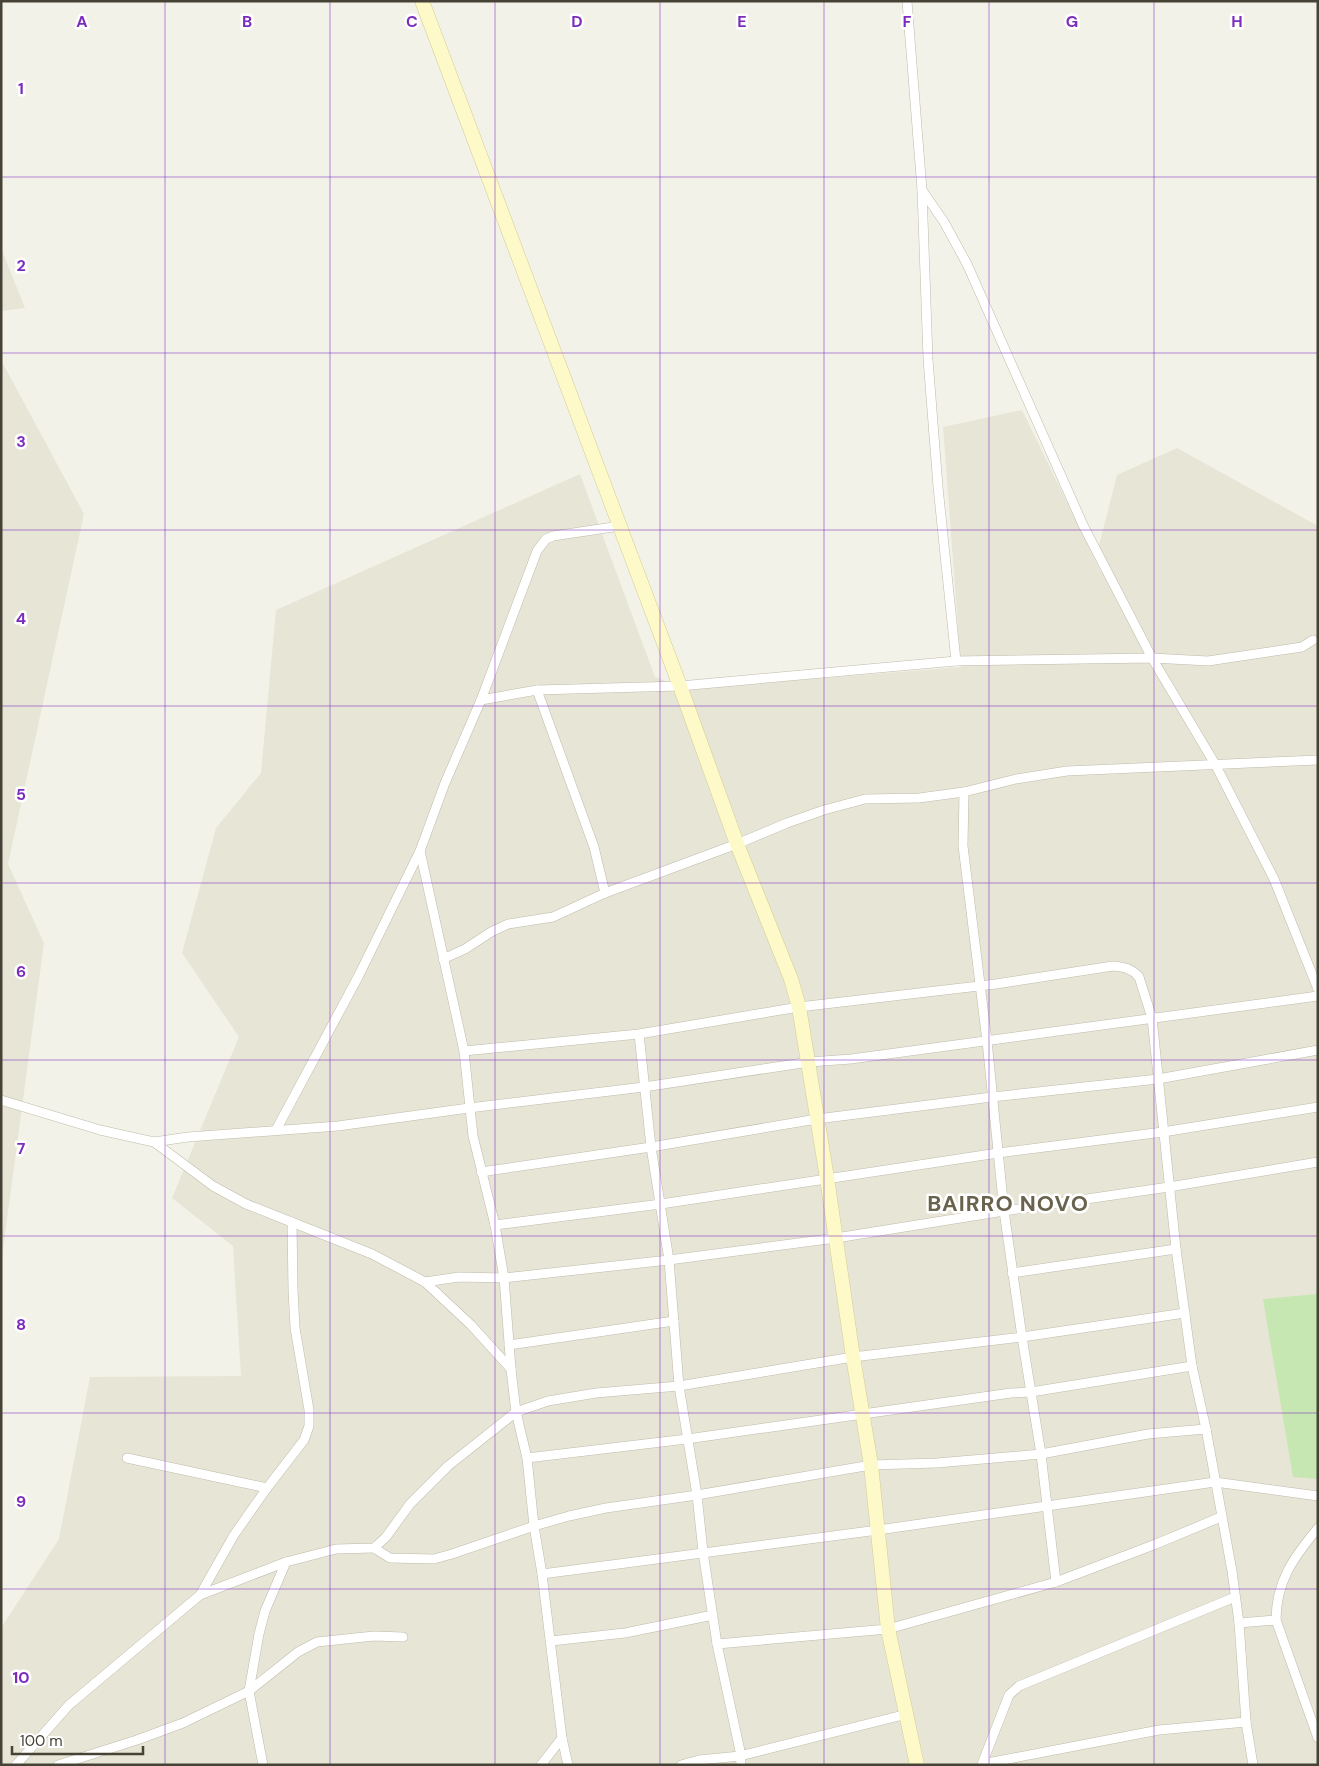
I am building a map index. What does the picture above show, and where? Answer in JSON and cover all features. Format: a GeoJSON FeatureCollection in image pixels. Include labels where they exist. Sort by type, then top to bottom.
{"type":"FeatureCollection","features":[{"type":"Feature","properties":{"kind":"street"},"geometry":{"type":"LineString","coordinates":[[422,1],[799,1007],[871,1465],[888,1629],[917,1765]]}},
{"type":"Feature","properties":{"kind":"street"},"geometry":{"type":"LineString","coordinates":[[907,1],[922,190],[928,359],[938,487],[956,662]]}},
{"type":"Feature","properties":{"kind":"street"},"geometry":{"type":"LineString","coordinates":[[922,190],[944,222],[967,264],[1083,525],[1152,658],[1215,764],[1274,878],[1318,988]]}},
{"type":"Feature","properties":{"kind":"street"},"geometry":{"type":"LineString","coordinates":[[276,1130],[358,977],[420,851],[445,784],[481,700],[541,543],[546,538],[553,536],[620,526]]}},
{"type":"Feature","properties":{"kind":"street"},"geometry":{"type":"LineString","coordinates":[[481,700],[537,690],[680,686],[956,662],[1152,658],[1208,661],[1302,647],[1313,640]]}},
{"type":"Feature","properties":{"kind":"street"},"geometry":{"type":"LineString","coordinates":[[537,690],[594,847],[605,893]]}},
{"type":"Feature","properties":{"kind":"street"},"geometry":{"type":"LineString","coordinates":[[443,959],[508,924],[553,917],[605,893],[796,820],[865,799],[920,798],[964,792],[1016,779],[1067,771],[1318,760]]}},
{"type":"Feature","properties":{"kind":"street"},"geometry":{"type":"LineString","coordinates":[[964,792],[963,846],[988,1041],[1004,1211],[1041,1454],[1056,1582]]}},
{"type":"Feature","properties":{"kind":"street"},"geometry":{"type":"LineString","coordinates":[[420,851],[464,1051],[473,1136],[495,1225],[504,1278],[516,1412],[527,1458],[562,1738],[568,1765]]}},
{"type":"Feature","properties":{"kind":"street"},"geometry":{"type":"LineString","coordinates":[[464,1051],[639,1034],[799,1007],[981,986],[1113,966],[1127,968],[1135,972],[1139,977],[1152,1018],[1176,1249],[1192,1366],[1206,1429],[1239,1623],[1246,1722],[1253,1765]]}},
{"type":"Feature","properties":{"kind":"street"},"geometry":{"type":"LineString","coordinates":[[1,1100],[100,1130],[154,1142],[188,1137],[338,1126],[644,1087],[809,1062],[852,1059],[1318,996]]}},
{"type":"Feature","properties":{"kind":"street"},"geometry":{"type":"LineString","coordinates":[[639,1034],[652,1148],[669,1260],[679,1386],[697,1496],[702,1552],[717,1644],[741,1760]]}},
{"type":"Feature","properties":{"kind":"street"},"geometry":{"type":"LineString","coordinates":[[481,1172],[652,1148],[817,1119],[1158,1079],[1318,1050]]}},
{"type":"Feature","properties":{"kind":"street"},"geometry":{"type":"LineString","coordinates":[[495,1225],[661,1204],[998,1153],[1164,1132],[1318,1107]]}},
{"type":"Feature","properties":{"kind":"street"},"geometry":{"type":"LineString","coordinates":[[154,1142],[213,1186],[246,1204],[372,1254],[425,1282],[471,1325],[511,1369]]}},
{"type":"Feature","properties":{"kind":"street"},"geometry":{"type":"LineString","coordinates":[[425,1282],[459,1277],[504,1278],[669,1260],[836,1238],[1004,1211],[1169,1188],[1318,1162]]}},
{"type":"Feature","properties":{"kind":"street"},"geometry":{"type":"LineString","coordinates":[[200,1595],[234,1535],[266,1488],[304,1440],[309,1426],[309,1410],[295,1328],[292,1290],[292,1222]]}},
{"type":"Feature","properties":{"kind":"street"},"geometry":{"type":"LineString","coordinates":[[1012,1273],[1176,1249]]}},
{"type":"Feature","properties":{"kind":"street"},"geometry":{"type":"LineString","coordinates":[[374,1548],[386,1537],[410,1504],[448,1466],[516,1412],[548,1401],[679,1386],[853,1356],[1022,1337],[1185,1313]]}},
{"type":"Feature","properties":{"kind":"street"},"geometry":{"type":"LineString","coordinates":[[509,1345],[674,1321]]}},
{"type":"Feature","properties":{"kind":"street"},"geometry":{"type":"LineString","coordinates":[[527,1458],[1011,1393],[1031,1392],[1192,1366]]}},
{"type":"Feature","properties":{"kind":"street"},"geometry":{"type":"LineString","coordinates":[[16,1765],[69,1705],[200,1595],[286,1562],[336,1550],[374,1548],[390,1558],[434,1559],[534,1526],[606,1508],[697,1496],[871,1465],[937,1463],[1041,1454],[1148,1434],[1206,1429]]}},
{"type":"Feature","properties":{"kind":"street"},"geometry":{"type":"LineString","coordinates":[[127,1458],[266,1488]]}},
{"type":"Feature","properties":{"kind":"street"},"geometry":{"type":"LineString","coordinates":[[542,1574],[878,1530],[1215,1482],[1318,1496]]}},
{"type":"Feature","properties":{"kind":"street"},"geometry":{"type":"LineString","coordinates":[[717,1644],[888,1629],[1056,1582],[1222,1517]]}},
{"type":"Feature","properties":{"kind":"street"},"geometry":{"type":"LineString","coordinates":[[1318,1528],[1298,1553],[1282,1580],[1276,1602],[1276,1620],[1318,1738]]}},
{"type":"Feature","properties":{"kind":"street"},"geometry":{"type":"LineString","coordinates":[[263,1765],[249,1691],[259,1634],[266,1611],[286,1562]]}},
{"type":"Feature","properties":{"kind":"street"},"geometry":{"type":"LineString","coordinates":[[982,1764],[1009,1695],[1019,1686],[1235,1597]]}},
{"type":"Feature","properties":{"kind":"street"},"geometry":{"type":"LineString","coordinates":[[551,1641],[625,1633],[713,1615]]}},
{"type":"Feature","properties":{"kind":"street"},"geometry":{"type":"LineString","coordinates":[[1239,1623],[1276,1620]]}},
{"type":"Feature","properties":{"kind":"street"},"geometry":{"type":"LineString","coordinates":[[58,1765],[183,1723],[249,1691],[298,1652],[317,1642],[374,1636],[403,1637]]}},
{"type":"Feature","properties":{"kind":"street"},"geometry":{"type":"LineString","coordinates":[[681,1765],[699,1760],[741,1760],[907,1714]]}},
{"type":"Feature","properties":{"kind":"street"},"geometry":{"type":"LineString","coordinates":[[982,1764],[1159,1730],[1246,1722]]}},
{"type":"Feature","properties":{"kind":"street"},"geometry":{"type":"LineString","coordinates":[[542,1765],[562,1738]]}},
{"type":"Feature","properties":{"kind":"shaded area"},"geometry":{"type":"Polygon","coordinates":[[[1,248],[25,308],[1,311],[1,248]]]}},
{"type":"Feature","properties":{"kind":"shaded area"},"geometry":{"type":"Polygon","coordinates":[[[1,360],[84,514],[8,864],[44,943],[1,1264],[1,360]]]}},
{"type":"Feature","properties":{"kind":"shaded area"},"geometry":{"type":"Polygon","coordinates":[[[1022,410],[1102,574],[1096,557],[1117,475],[1177,448],[1318,526],[1318,1765],[1,1765],[1,1628],[59,1539],[90,1377],[241,1376],[233,1246],[172,1198],[239,1037],[182,953],[216,828],[261,773],[276,610],[580,474],[655,677],[686,689],[961,667],[943,427],[1022,410]]]}},
{"type":"Feature","properties":{"kind":"green space"},"geometry":{"type":"Polygon","coordinates":[[[1318,1294],[1318,1479],[1293,1477],[1263,1299],[1318,1294]]]}},
{"type":"Feature","properties":{"kind":"district","name":"BAIRRO NOVO"},"geometry":{"type":"Point","coordinates":[1008,1203]}}]}
